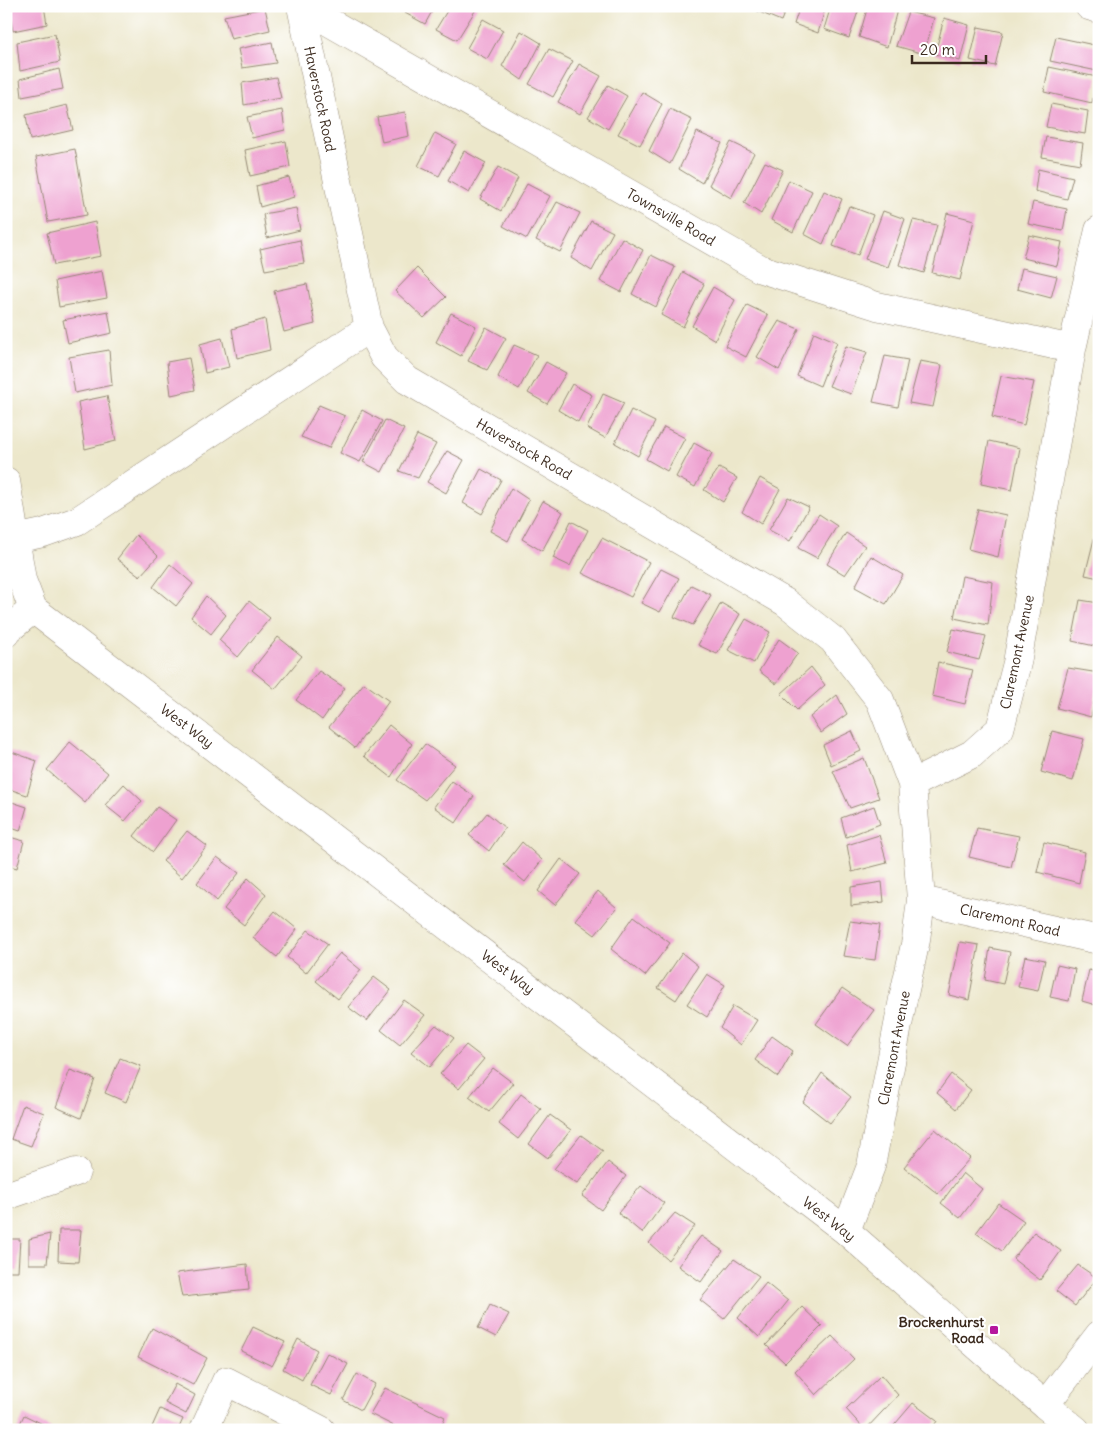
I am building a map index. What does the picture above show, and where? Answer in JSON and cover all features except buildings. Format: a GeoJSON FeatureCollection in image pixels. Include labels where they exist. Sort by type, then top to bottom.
{"type":"FeatureCollection","features":[{"type":"Feature","properties":{"kind":"street","name":"Haverstock Road"},"geometry":{"type":"LineString","coordinates":[[301,6],[369,328],[384,357],[407,380],[785,602],[833,640],[880,700],[912,784]]}},
{"type":"Feature","properties":{"kind":"street","name":"Townsville Road"},"geometry":{"type":"LineString","coordinates":[[301,6],[761,269],[877,306],[1072,349]]}},
{"type":"Feature","properties":{"kind":"street"},"geometry":{"type":"LineString","coordinates":[[1089,6],[1099,9]]}},
{"type":"Feature","properties":{"kind":"street","name":"Claremont Avenue"},"geometry":{"type":"LineString","coordinates":[[846,1231],[871,1166],[916,940],[922,900],[912,784],[972,754],[1000,729],[1018,664],[1072,349],[1099,230]]}},
{"type":"Feature","properties":{"kind":"street"},"geometry":{"type":"LineString","coordinates":[[15,539],[43,533],[77,521],[369,328]]}},
{"type":"Feature","properties":{"kind":"street"},"geometry":{"type":"LineString","coordinates":[[6,481],[22,580],[33,609],[6,633]]}},
{"type":"Feature","properties":{"kind":"street","name":"West Way"},"geometry":{"type":"LineString","coordinates":[[33,609],[846,1231],[1076,1430]]}},
{"type":"Feature","properties":{"kind":"street","name":"Claremont Road"},"geometry":{"type":"LineString","coordinates":[[922,900],[1099,940]]}},
{"type":"Feature","properties":{"kind":"street"},"geometry":{"type":"LineString","coordinates":[[6,1196],[76,1172]]}},
{"type":"Feature","properties":{"kind":"street"},"geometry":{"type":"LineString","coordinates":[[1045,1405],[1099,1335]]}},
{"type":"Feature","properties":{"kind":"street"},"geometry":{"type":"LineString","coordinates":[[204,1430],[226,1382],[321,1430]]}},
{"type":"Feature","properties":{"kind":"place","name":"Brockenhurst Road"},"geometry":{"type":"Point","coordinates":[994,1330]}}]}
